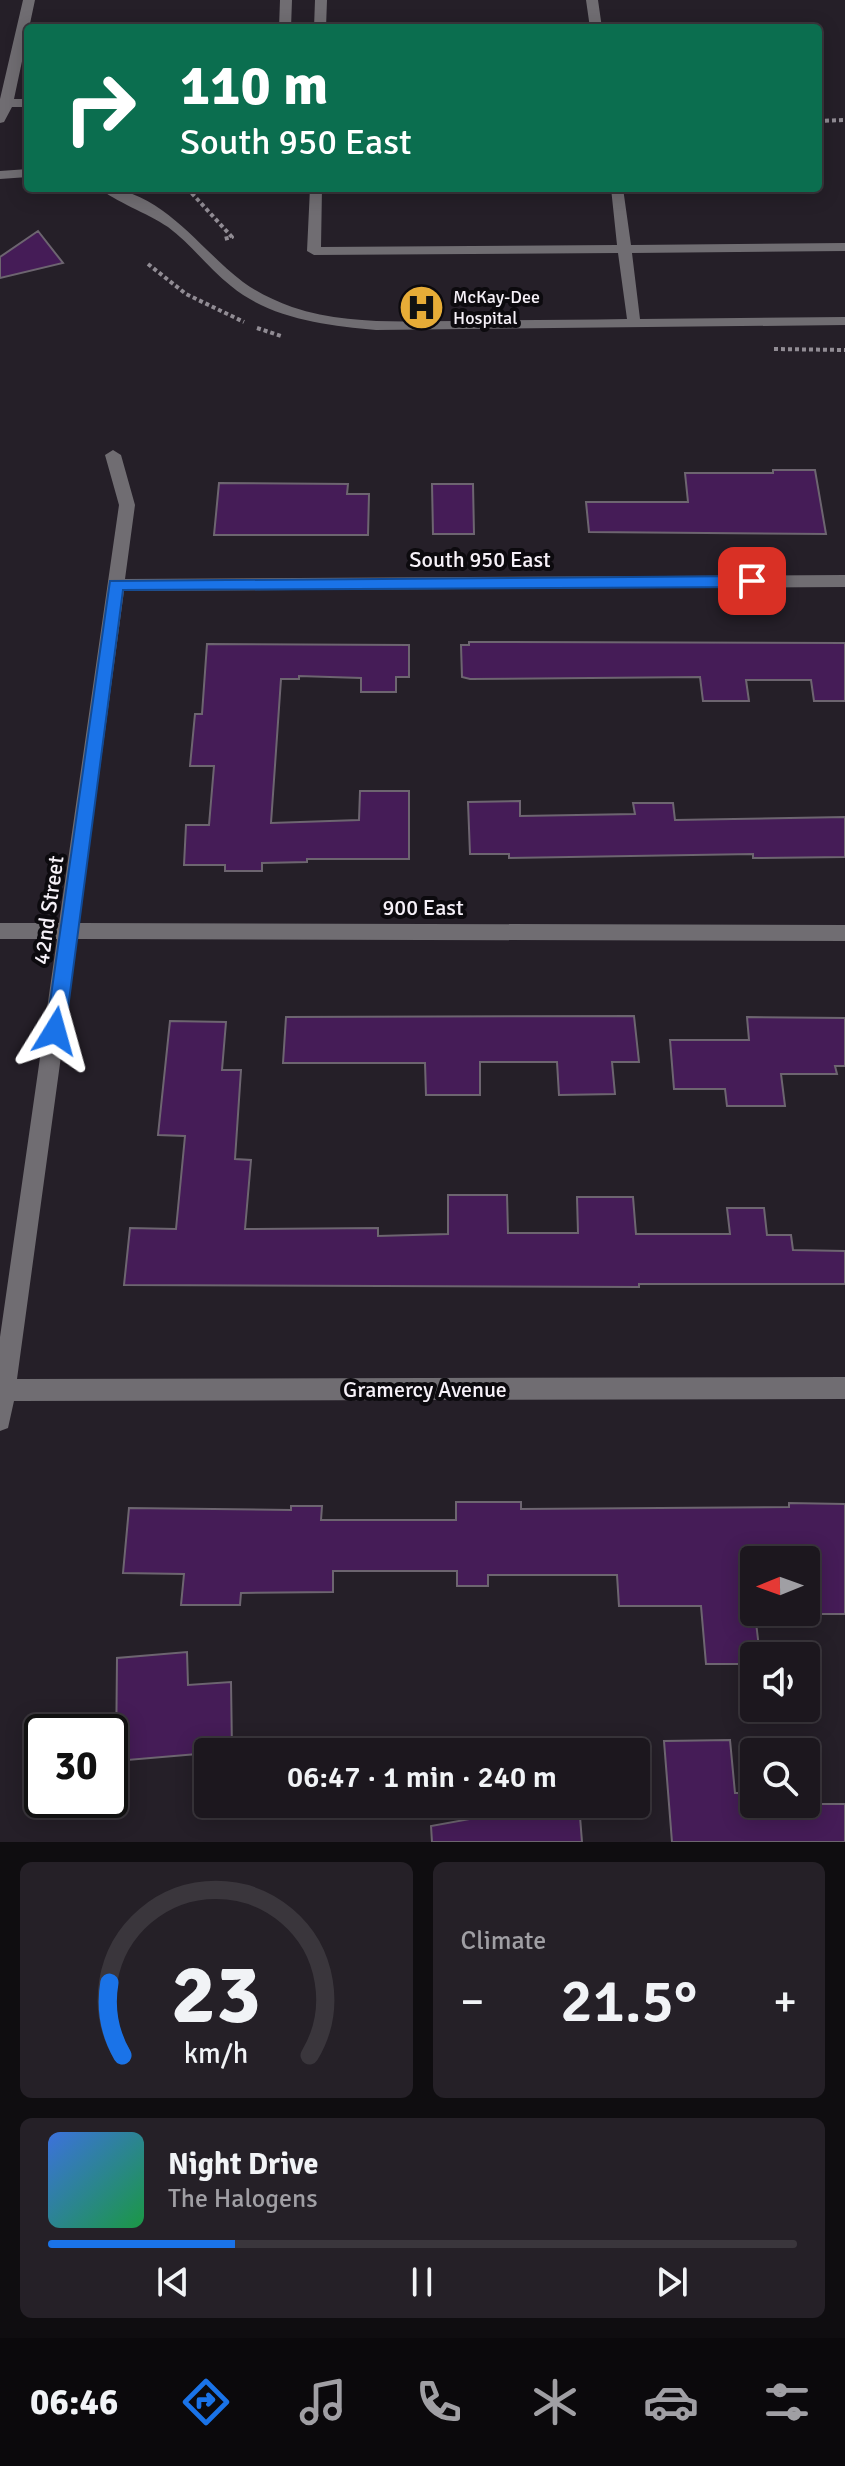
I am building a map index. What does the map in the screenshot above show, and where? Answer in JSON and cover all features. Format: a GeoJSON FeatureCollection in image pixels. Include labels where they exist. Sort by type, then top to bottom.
{"type":"FeatureCollection","features":[{"type":"Feature","properties":{"kind":"street","name":"42nd Street"},"geometry":{"type":"LineString","coordinates":[[0,1420],[127,505],[113,455]]}},
{"type":"Feature","properties":{"kind":"street","name":"South 950 East"},"geometry":{"type":"LineString","coordinates":[[116,585],[845,581]]}},
{"type":"Feature","properties":{"kind":"street","name":"900 East"},"geometry":{"type":"LineString","coordinates":[[0,931],[845,933]]}},
{"type":"Feature","properties":{"kind":"street","name":"Gramercy Avenue"},"geometry":{"type":"LineString","coordinates":[[4,1390],[845,1388]]}},
{"type":"Feature","properties":{"kind":"lane"},"geometry":{"type":"LineString","coordinates":[[0,119],[29,0]]}},
{"type":"Feature","properties":{"kind":"lane"},"geometry":{"type":"LineString","coordinates":[[285,24],[286,0]]}},
{"type":"Feature","properties":{"kind":"lane"},"geometry":{"type":"LineString","coordinates":[[320,24],[321,0]]}},
{"type":"Feature","properties":{"kind":"lane"},"geometry":{"type":"LineString","coordinates":[[592,0],[595,24]]}},
{"type":"Feature","properties":{"kind":"lane"},"geometry":{"type":"LineString","coordinates":[[3,103],[24,103]]}},
{"type":"Feature","properties":{"kind":"lane"},"geometry":{"type":"LineString","coordinates":[[0,175],[24,173]]}},
{"type":"Feature","properties":{"kind":"lane"},"geometry":{"type":"LineString","coordinates":[[116,192],[127,196],[198,246],[213,265],[245,290],[283,310],[325,321],[376,326],[845,321]]}},
{"type":"Feature","properties":{"kind":"lane"},"geometry":{"type":"LineString","coordinates":[[316,192],[314,251],[845,247]]}},
{"type":"Feature","properties":{"kind":"lane"},"geometry":{"type":"LineString","coordinates":[[617,192],[634,323]]}},
{"type":"Feature","properties":{"kind":"path"},"geometry":{"type":"LineString","coordinates":[[822,121],[845,120]]}},
{"type":"Feature","properties":{"kind":"path"},"geometry":{"type":"LineString","coordinates":[[191,192],[232,237],[221,240]]}},
{"type":"Feature","properties":{"kind":"building"},"geometry":{"type":"Polygon","coordinates":[[[38,231],[63,263],[0,278],[0,257],[38,231]]]}},
{"type":"Feature","properties":{"kind":"building"},"geometry":{"type":"Polygon","coordinates":[[[773,470],[815,470],[826,534],[589,532],[586,502],[688,502],[685,473],[773,473],[773,470]]]}},
{"type":"Feature","properties":{"kind":"building"},"geometry":{"type":"Polygon","coordinates":[[[219,483],[348,484],[347,494],[369,494],[368,535],[214,535],[219,483]]]}},
{"type":"Feature","properties":{"kind":"building"},"geometry":{"type":"Polygon","coordinates":[[[432,484],[473,484],[474,534],[433,534],[432,484]]]}},
{"type":"Feature","properties":{"kind":"building"},"geometry":{"type":"Polygon","coordinates":[[[469,642],[845,643],[845,701],[814,701],[811,680],[746,680],[749,701],[703,701],[700,677],[470,679],[462,677],[461,645],[469,645],[469,642]]]}},
{"type":"Feature","properties":{"kind":"building"},"geometry":{"type":"Polygon","coordinates":[[[207,644],[409,645],[409,677],[396,677],[396,692],[361,692],[361,678],[299,676],[299,679],[281,679],[271,823],[359,820],[360,791],[409,791],[409,859],[307,859],[307,862],[262,863],[262,871],[225,871],[225,865],[184,865],[186,825],[209,825],[214,766],[190,766],[195,714],[202,714],[207,644]]]}},
{"type":"Feature","properties":{"kind":"building"},"geometry":{"type":"Polygon","coordinates":[[[520,801],[520,816],[635,814],[633,803],[673,803],[675,820],[845,817],[845,857],[753,858],[753,854],[509,858],[509,854],[470,854],[468,802],[520,801]]]}},
{"type":"Feature","properties":{"kind":"building"},"geometry":{"type":"Polygon","coordinates":[[[634,1016],[639,1062],[612,1062],[615,1094],[559,1095],[557,1062],[480,1062],[480,1095],[426,1095],[425,1063],[283,1063],[286,1017],[634,1016]]]}},
{"type":"Feature","properties":{"kind":"building"},"geometry":{"type":"Polygon","coordinates":[[[747,1017],[845,1018],[845,1066],[835,1066],[837,1074],[781,1074],[785,1106],[727,1106],[725,1089],[674,1089],[670,1040],[749,1040],[747,1017]]]}},
{"type":"Feature","properties":{"kind":"building"},"geometry":{"type":"Polygon","coordinates":[[[170,1021],[226,1022],[222,1070],[241,1070],[235,1159],[251,1160],[245,1229],[378,1228],[378,1236],[448,1234],[448,1195],[507,1195],[508,1233],[578,1233],[577,1197],[633,1197],[636,1234],[730,1234],[727,1208],[764,1208],[767,1235],[791,1235],[793,1250],[845,1251],[845,1284],[639,1284],[639,1287],[124,1285],[130,1228],[176,1229],[185,1136],[158,1135],[170,1021]]]}},
{"type":"Feature","properties":{"kind":"building"},"geometry":{"type":"Polygon","coordinates":[[[456,1502],[521,1502],[521,1509],[845,1504],[845,1614],[820,1614],[820,1546],[740,1546],[740,1626],[756,1626],[758,1642],[740,1642],[740,1664],[706,1664],[701,1606],[619,1606],[617,1575],[488,1575],[488,1586],[457,1586],[457,1571],[333,1571],[333,1592],[241,1593],[240,1605],[181,1605],[184,1574],[123,1573],[129,1508],[291,1510],[291,1506],[322,1506],[321,1520],[456,1520],[456,1502]]]}},
{"type":"Feature","properties":{"kind":"building"},"geometry":{"type":"Polygon","coordinates":[[[187,1652],[188,1685],[231,1682],[232,1738],[194,1738],[194,1754],[128,1760],[128,1714],[116,1714],[117,1658],[187,1652]]]}},
{"type":"Feature","properties":{"kind":"building"},"geometry":{"type":"Polygon","coordinates":[[[730,1740],[735,1793],[740,1793],[740,1818],[820,1818],[820,1804],[845,1804],[845,1842],[672,1842],[664,1741],[730,1740]]]}},
{"type":"Feature","properties":{"kind":"building"},"geometry":{"type":"Polygon","coordinates":[[[475,1818],[580,1818],[582,1842],[432,1842],[431,1826],[475,1818]]]}},
{"type":"Feature","properties":{"kind":"place","name":"McKay-Dee Hospital"},"geometry":{"type":"Point","coordinates":[422,307]}},
{"type":"Feature","properties":{"kind":"route"},"geometry":{"type":"LineString","coordinates":[[55,1031],[116,585],[752,581]]}}]}
